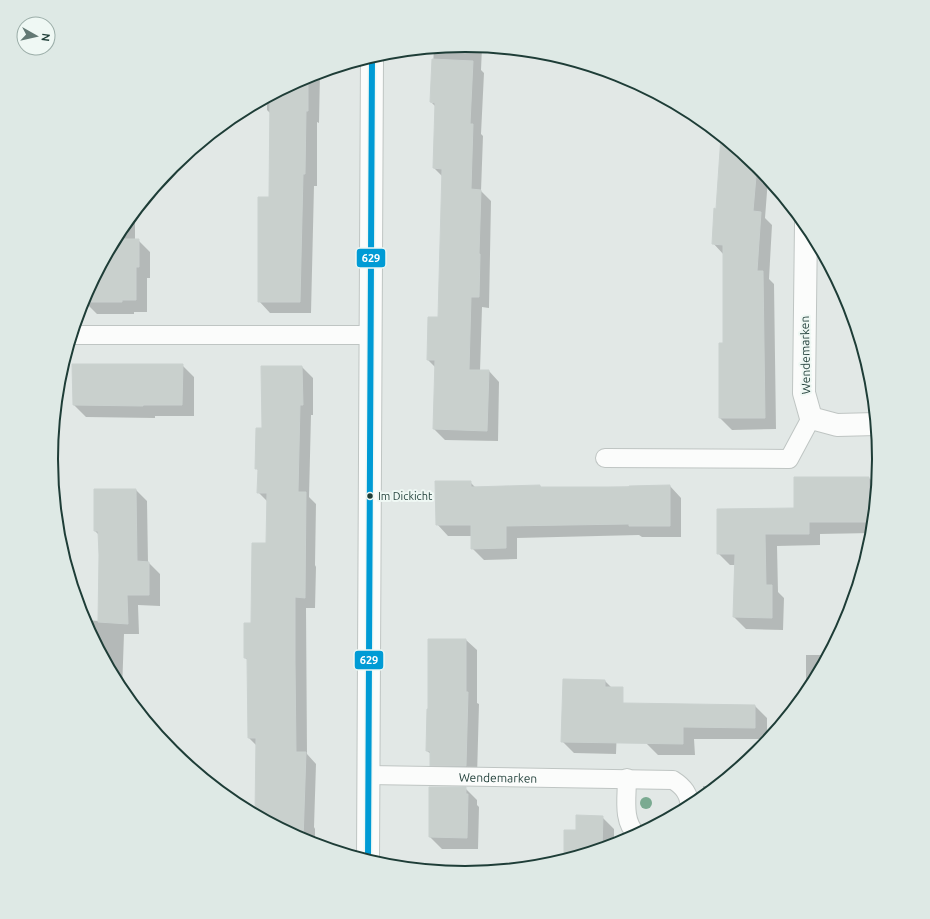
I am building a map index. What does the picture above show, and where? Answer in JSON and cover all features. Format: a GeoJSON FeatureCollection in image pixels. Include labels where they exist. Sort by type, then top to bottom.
{"type":"FeatureCollection","features":[{"type":"Feature","properties":{"kind":"street"},"geometry":{"type":"LineString","coordinates":[[368,855],[372,63]]}},
{"type":"Feature","properties":{"kind":"street","name":"Wendemarken"},"geometry":{"type":"LineString","coordinates":[[806,236],[804,393],[811,418]]}},
{"type":"Feature","properties":{"kind":"street"},"geometry":{"type":"LineString","coordinates":[[811,418],[837,425],[871,424]]}},
{"type":"Feature","properties":{"kind":"lane"},"geometry":{"type":"LineString","coordinates":[[77,336],[371,336]]}},
{"type":"Feature","properties":{"kind":"lane"},"geometry":{"type":"LineString","coordinates":[[605,458],[789,459],[811,418]]}},
{"type":"Feature","properties":{"kind":"lane","name":"Wendemarken"},"geometry":{"type":"LineString","coordinates":[[368,775],[627,778],[673,780],[681,785],[687,792],[689,800]]}},
{"type":"Feature","properties":{"kind":"lane"},"geometry":{"type":"LineString","coordinates":[[627,778],[627,820],[633,831]]}},
{"type":"Feature","properties":{"kind":"building"},"geometry":{"type":"Polygon","coordinates":[[[432,59],[473,61],[470,124],[473,124],[471,189],[481,190],[479,297],[471,297],[469,370],[489,370],[487,431],[433,429],[435,360],[427,360],[428,317],[438,317],[442,169],[433,168],[435,103],[430,102],[432,59]]]}},
{"type":"Feature","properties":{"kind":"building"},"geometry":{"type":"Polygon","coordinates":[[[308,83],[305,174],[303,174],[300,302],[258,302],[258,197],[269,197],[270,102],[308,83]]]}},
{"type":"Feature","properties":{"kind":"building"},"geometry":{"type":"Polygon","coordinates":[[[721,142],[756,175],[753,211],[761,212],[757,271],[763,271],[765,418],[719,418],[719,343],[723,343],[723,245],[712,244],[714,208],[716,209],[721,142]]]}},
{"type":"Feature","properties":{"kind":"building"},"geometry":{"type":"Polygon","coordinates":[[[122,239],[139,239],[139,267],[136,267],[136,300],[122,300],[122,302],[90,302],[100,279],[122,239]]]}},
{"type":"Feature","properties":{"kind":"building"},"geometry":{"type":"Polygon","coordinates":[[[72,364],[183,364],[182,405],[73,405],[72,364]]]}},
{"type":"Feature","properties":{"kind":"building"},"geometry":{"type":"Polygon","coordinates":[[[261,366],[302,366],[303,405],[300,405],[298,492],[306,492],[305,598],[295,597],[295,661],[296,752],[306,752],[303,833],[255,808],[256,738],[248,738],[247,658],[244,658],[244,623],[251,623],[252,543],[266,543],[267,493],[257,493],[258,469],[255,469],[256,428],[262,428],[261,366]]]}},
{"type":"Feature","properties":{"kind":"building"},"geometry":{"type":"Polygon","coordinates":[[[794,477],[869,477],[868,522],[809,522],[809,534],[765,534],[766,585],[772,585],[772,618],[733,617],[735,554],[717,554],[717,509],[794,508],[794,477]]]}},
{"type":"Feature","properties":{"kind":"building"},"geometry":{"type":"Polygon","coordinates":[[[435,481],[471,481],[471,487],[540,485],[540,487],[629,487],[670,485],[670,526],[629,526],[629,524],[506,526],[506,548],[471,549],[471,525],[436,525],[435,481]]]}},
{"type":"Feature","properties":{"kind":"building"},"geometry":{"type":"Polygon","coordinates":[[[94,489],[136,489],[137,561],[149,562],[149,595],[127,595],[128,624],[98,622],[99,555],[98,531],[94,531],[94,489]]]}},
{"type":"Feature","properties":{"kind":"building"},"geometry":{"type":"Polygon","coordinates":[[[428,639],[466,639],[466,692],[468,692],[466,766],[430,766],[430,751],[426,751],[428,709],[428,639]]]}},
{"type":"Feature","properties":{"kind":"building"},"geometry":{"type":"Polygon","coordinates":[[[563,679],[605,680],[605,687],[623,687],[623,703],[755,705],[755,728],[683,727],[683,744],[561,742],[563,679]]]}},
{"type":"Feature","properties":{"kind":"building"},"geometry":{"type":"Polygon","coordinates":[[[429,787],[466,787],[466,794],[468,794],[467,838],[429,837],[429,787]]]}},
{"type":"Feature","properties":{"kind":"building"},"geometry":{"type":"Polygon","coordinates":[[[576,815],[603,816],[602,843],[564,854],[564,830],[576,830],[576,815]]]}},
{"type":"Feature","properties":{"kind":"transit line","name":"629"},"geometry":{"type":"LineString","coordinates":[[368,855],[372,63]]}},
{"type":"Feature","properties":{"kind":"place","name":"Im Dickicht"},"geometry":{"type":"Point","coordinates":[370,496]}}]}
